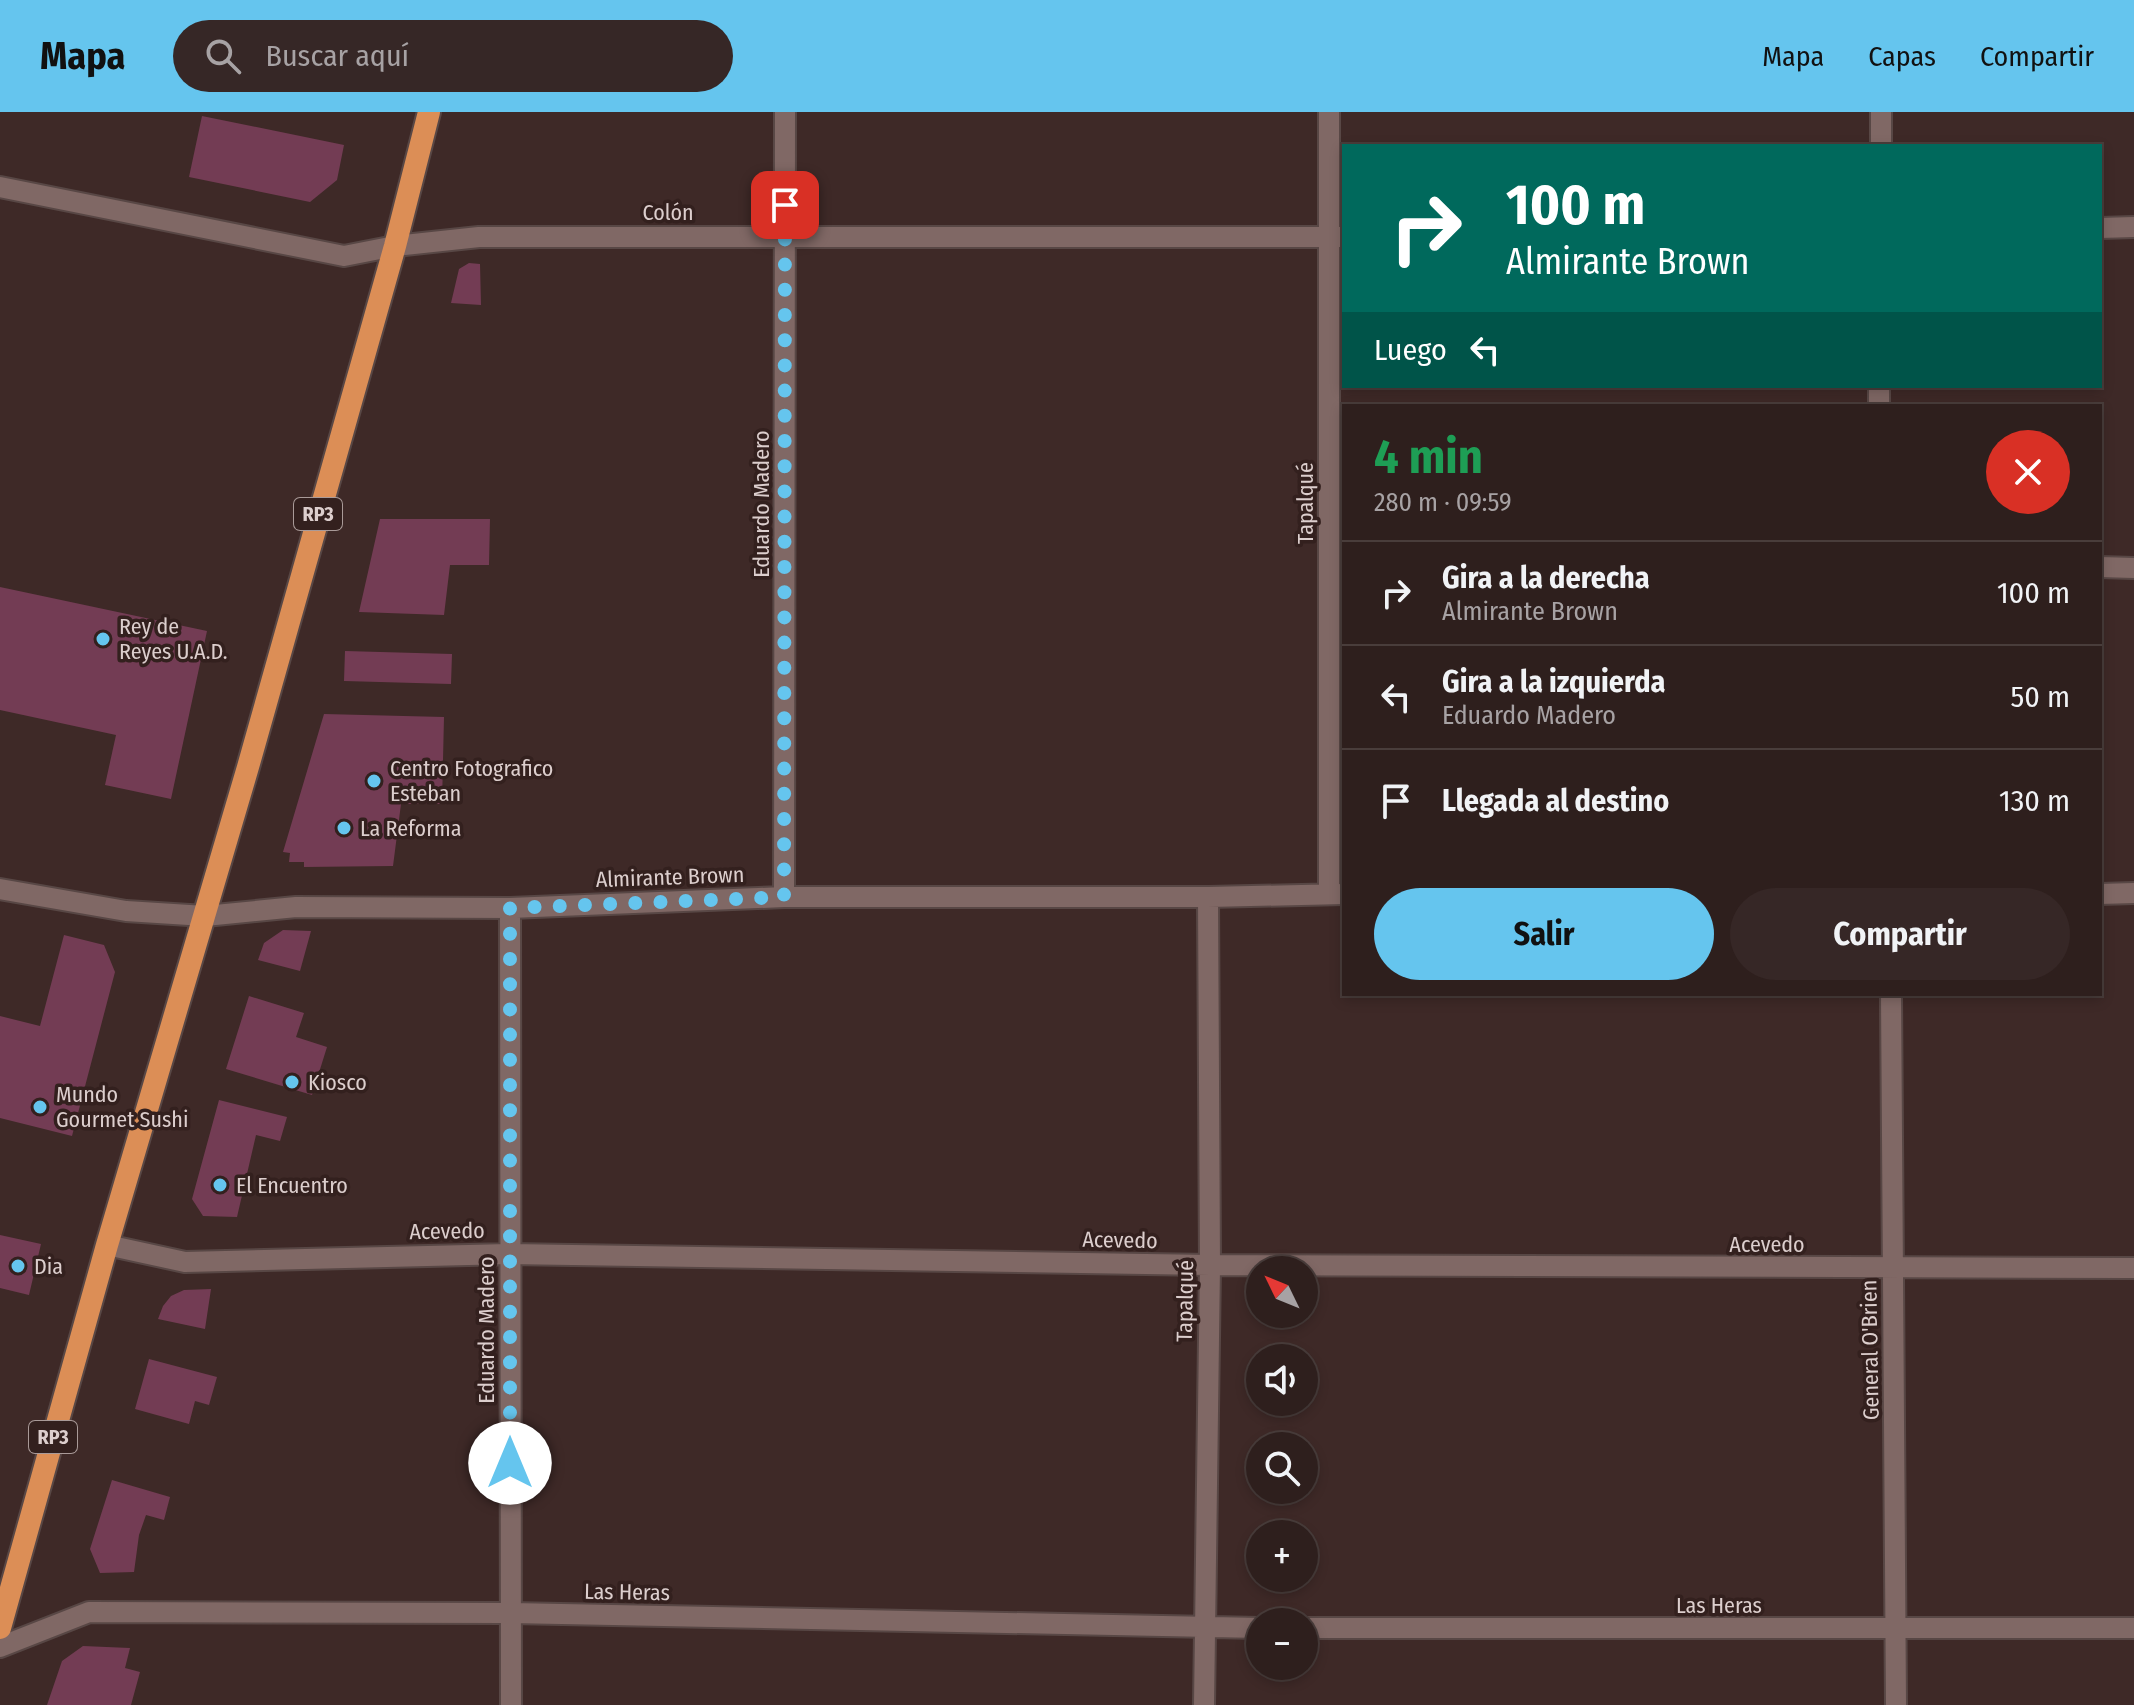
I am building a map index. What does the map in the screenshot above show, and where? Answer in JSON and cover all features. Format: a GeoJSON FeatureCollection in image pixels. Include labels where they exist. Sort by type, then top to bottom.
{"type":"FeatureCollection","features":[{"type":"Feature","properties":{"kind":"highway","name":"RP3"},"geometry":{"type":"LineString","coordinates":[[0,1628],[395,246],[429,112]]}},
{"type":"Feature","properties":{"kind":"street","name":"Eduardo Madero"},"geometry":{"type":"LineString","coordinates":[[784,897],[785,112]]}},
{"type":"Feature","properties":{"kind":"street","name":"Tapalqué"},"geometry":{"type":"LineString","coordinates":[[1329,112],[1337,237],[1337,894]]}},
{"type":"Feature","properties":{"kind":"street"},"geometry":{"type":"LineString","coordinates":[[1881,112],[1881,144]]}},
{"type":"Feature","properties":{"kind":"street","name":"Colón"},"geometry":{"type":"LineString","coordinates":[[0,187],[344,256],[395,246],[479,237],[1337,237]]}},
{"type":"Feature","properties":{"kind":"street"},"geometry":{"type":"LineString","coordinates":[[2102,228],[2134,227]]}},
{"type":"Feature","properties":{"kind":"street"},"geometry":{"type":"LineString","coordinates":[[2102,567],[2134,568]]}},
{"type":"Feature","properties":{"kind":"street","name":"Almirante Brown"},"geometry":{"type":"LineString","coordinates":[[0,889],[126,911],[205,916],[296,907],[510,908],[784,897],[1337,894]]}},
{"type":"Feature","properties":{"kind":"street"},"geometry":{"type":"LineString","coordinates":[[2102,894],[2134,893]]}},
{"type":"Feature","properties":{"kind":"street","name":"Tapalqué"},"geometry":{"type":"LineString","coordinates":[[1204,1705],[1210,1265],[1208,897]]}},
{"type":"Feature","properties":{"kind":"street","name":"Eduardo Madero"},"geometry":{"type":"LineString","coordinates":[[510,908],[511,1705]]}},
{"type":"Feature","properties":{"kind":"street","name":"General O'Brien"},"geometry":{"type":"LineString","coordinates":[[1891,996],[1896,1705]]}},
{"type":"Feature","properties":{"kind":"street","name":"Acevedo"},"geometry":{"type":"LineString","coordinates":[[107,1245],[185,1262],[509,1254],[1210,1265],[2134,1268]]}},
{"type":"Feature","properties":{"kind":"street","name":"Las Heras"},"geometry":{"type":"LineString","coordinates":[[0,1647],[89,1612],[511,1613],[1246,1628]]}},
{"type":"Feature","properties":{"kind":"street","name":"Las Heras"},"geometry":{"type":"LineString","coordinates":[[1318,1628],[2134,1628]]}},
{"type":"Feature","properties":{"kind":"building"},"geometry":{"type":"Polygon","coordinates":[[[202,116],[344,145],[337,180],[310,202],[189,177],[202,116]]]}},
{"type":"Feature","properties":{"kind":"building"},"geometry":{"type":"Polygon","coordinates":[[[469,263],[480,264],[481,305],[451,303],[459,269],[469,263]]]}},
{"type":"Feature","properties":{"kind":"building"},"geometry":{"type":"Polygon","coordinates":[[[380,519],[490,519],[489,565],[450,565],[444,615],[359,612],[380,519]]]}},
{"type":"Feature","properties":{"kind":"building"},"geometry":{"type":"Polygon","coordinates":[[[0,587],[207,631],[171,799],[105,785],[116,735],[0,710],[0,587]]]}},
{"type":"Feature","properties":{"kind":"building"},"geometry":{"type":"Polygon","coordinates":[[[345,651],[452,654],[451,684],[344,681],[345,651]]]}},
{"type":"Feature","properties":{"kind":"building"},"geometry":{"type":"Polygon","coordinates":[[[324,714],[444,717],[442,804],[401,804],[393,866],[304,867],[304,862],[289,862],[290,853],[283,852],[324,714]]]}},
{"type":"Feature","properties":{"kind":"building"},"geometry":{"type":"Polygon","coordinates":[[[283,930],[311,931],[300,971],[258,960],[264,943],[283,930]]]}},
{"type":"Feature","properties":{"kind":"building"},"geometry":{"type":"Polygon","coordinates":[[[64,935],[104,945],[115,972],[72,1136],[0,1118],[0,1016],[40,1026],[64,935]]]}},
{"type":"Feature","properties":{"kind":"building"},"geometry":{"type":"Polygon","coordinates":[[[249,996],[304,1013],[296,1037],[327,1047],[312,1095],[226,1069],[249,996]]]}},
{"type":"Feature","properties":{"kind":"building"},"geometry":{"type":"Polygon","coordinates":[[[219,1100],[287,1117],[280,1141],[256,1135],[237,1217],[203,1216],[192,1199],[219,1100]]]}},
{"type":"Feature","properties":{"kind":"building","name":"Dia"},"geometry":{"type":"Polygon","coordinates":[[[0,1235],[41,1244],[29,1295],[0,1288],[0,1235]]]}},
{"type":"Feature","properties":{"kind":"building"},"geometry":{"type":"Polygon","coordinates":[[[211,1289],[205,1329],[158,1319],[171,1296],[184,1290],[211,1289]]]}},
{"type":"Feature","properties":{"kind":"building"},"geometry":{"type":"Polygon","coordinates":[[[149,1359],[217,1377],[209,1405],[195,1401],[189,1424],[135,1409],[149,1359]]]}},
{"type":"Feature","properties":{"kind":"building"},"geometry":{"type":"Polygon","coordinates":[[[112,1480],[170,1497],[164,1520],[146,1515],[139,1535],[134,1572],[100,1573],[90,1549],[112,1480]]]}},
{"type":"Feature","properties":{"kind":"building"},"geometry":{"type":"Polygon","coordinates":[[[83,1646],[130,1648],[125,1668],[140,1672],[131,1705],[47,1705],[62,1661],[83,1646]]]}},
{"type":"Feature","properties":{"kind":"place","name":"Rey de Reyes U.A.D."},"geometry":{"type":"Point","coordinates":[103,639]}},
{"type":"Feature","properties":{"kind":"place","name":"Centro Fotografico Esteban"},"geometry":{"type":"Point","coordinates":[374,781]}},
{"type":"Feature","properties":{"kind":"place","name":"La Reforma"},"geometry":{"type":"Point","coordinates":[344,828]}},
{"type":"Feature","properties":{"kind":"place","name":"Kiosco"},"geometry":{"type":"Point","coordinates":[292,1082]}},
{"type":"Feature","properties":{"kind":"place","name":"Mundo Gourmet Sushi"},"geometry":{"type":"Point","coordinates":[40,1107]}},
{"type":"Feature","properties":{"kind":"place","name":"El Encuentro"},"geometry":{"type":"Point","coordinates":[220,1185]}},
{"type":"Feature","properties":{"kind":"place","name":"Dia"},"geometry":{"type":"Point","coordinates":[18,1266]}},
{"type":"Feature","properties":{"kind":"route"},"geometry":{"type":"LineString","coordinates":[[510,1463],[510,908],[784,897],[785,205]]}}]}
